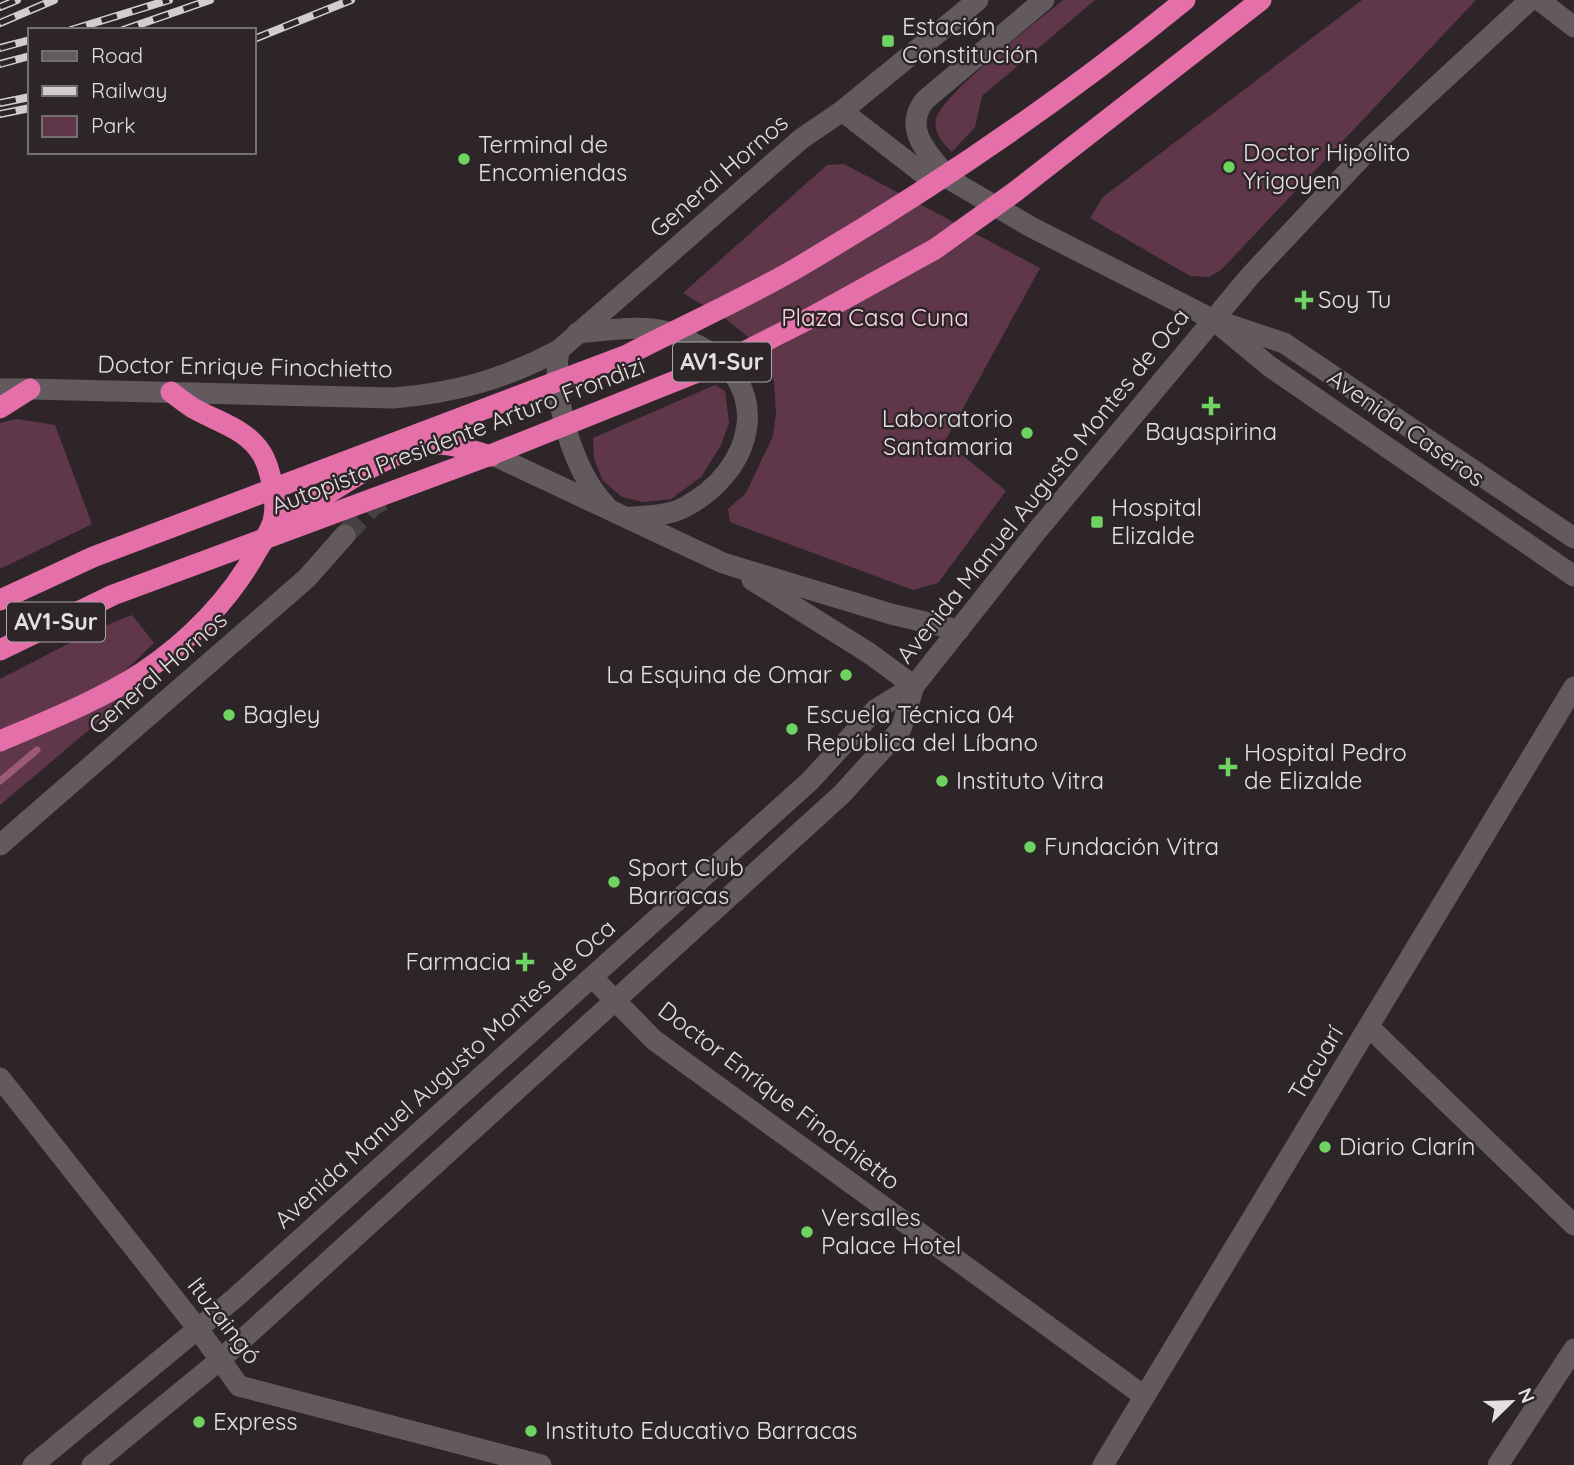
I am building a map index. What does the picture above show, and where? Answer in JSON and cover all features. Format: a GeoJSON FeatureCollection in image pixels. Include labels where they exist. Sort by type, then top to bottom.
{"type":"FeatureCollection","features":[{"type":"Feature","properties":{"kind":"highway","name":"Autopista Presidente Arturo Frondizi"},"geometry":{"type":"LineString","coordinates":[[0,600],[93,557],[626,355],[721,307],[795,269],[940,181],[1021,127],[1185,0]]}},
{"type":"Feature","properties":{"kind":"highway","name":"Autopista Presidente Arturo Frondizi"},"geometry":{"type":"LineString","coordinates":[[0,650],[113,595],[488,456],[730,359],[802,323],[934,249],[1016,191],[1261,0]]}},
{"type":"Feature","properties":{"kind":"highway"},"geometry":{"type":"LineString","coordinates":[[0,408],[30,389]]}},
{"type":"Feature","properties":{"kind":"highway"},"geometry":{"type":"LineString","coordinates":[[0,741],[83,705],[145,670],[217,609],[249,566],[267,535],[274,517],[274,508],[270,475],[262,454],[246,436],[224,421],[194,408],[171,392]]}},
{"type":"Feature","properties":{"kind":"highway"},"geometry":{"type":"LineString","coordinates":[[267,535],[321,497],[412,449],[439,444],[499,458]]}},
{"type":"Feature","properties":{"kind":"main road","name":"General Hornos"},"geometry":{"type":"LineString","coordinates":[[488,382],[559,350],[801,139],[842,111],[978,0]]}},
{"type":"Feature","properties":{"kind":"main road"},"geometry":{"type":"LineString","coordinates":[[949,179],[918,135],[916,111],[925,100],[1045,0]]}},
{"type":"Feature","properties":{"kind":"main road","name":"Avenida Manuel Augusto Montes de Oca"},"geometry":{"type":"LineString","coordinates":[[33,1465],[198,1329],[593,978],[810,781],[875,710],[914,686],[1212,319],[1373,145],[1530,0]]}},
{"type":"Feature","properties":{"kind":"main road"},"geometry":{"type":"LineString","coordinates":[[1539,0],[1574,27]]}},
{"type":"Feature","properties":{"kind":"main road","name":"Avenida Caseros"},"geometry":{"type":"LineString","coordinates":[[842,111],[921,172],[949,179],[1031,227],[1212,319],[1284,342],[1574,538]]}},
{"type":"Feature","properties":{"kind":"main road","name":"Avenida Caseros"},"geometry":{"type":"LineString","coordinates":[[1212,319],[1269,366],[1574,576]]}},
{"type":"Feature","properties":{"kind":"main road"},"geometry":{"type":"LineString","coordinates":[[559,350],[559,398],[583,471],[596,495],[617,514],[660,515],[682,508],[709,490],[730,467],[746,436],[748,407],[744,391],[733,370],[708,349],[669,332],[637,328],[577,333]]}},
{"type":"Feature","properties":{"kind":"main road","name":"Doctor Enrique Finochietto"},"geometry":{"type":"LineString","coordinates":[[0,388],[393,398],[434,395],[488,382]]}},
{"type":"Feature","properties":{"kind":"main road"},"geometry":{"type":"LineString","coordinates":[[499,458],[723,563],[869,653],[914,686]]}},
{"type":"Feature","properties":{"kind":"main road","name":"General Hornos"},"geometry":{"type":"LineString","coordinates":[[0,845],[307,578],[345,535]]}},
{"type":"Feature","properties":{"kind":"main road"},"geometry":{"type":"LineString","coordinates":[[723,563],[891,614],[959,630]]}},
{"type":"Feature","properties":{"kind":"main road","name":"Avenida Manuel Augusto Montes de Oca"},"geometry":{"type":"LineString","coordinates":[[92,1465],[221,1359],[842,794],[901,729],[914,686]]}},
{"type":"Feature","properties":{"kind":"main road","name":"Tacuarí"},"geometry":{"type":"LineString","coordinates":[[1103,1465],[1574,687]]}},
{"type":"Feature","properties":{"kind":"main road","name":"Doctor Enrique Finochietto"},"geometry":{"type":"LineString","coordinates":[[593,978],[654,1040],[1144,1396]]}},
{"type":"Feature","properties":{"kind":"main road"},"geometry":{"type":"LineString","coordinates":[[1369,1027],[1574,1225]]}},
{"type":"Feature","properties":{"kind":"main road","name":"Ituzaingó"},"geometry":{"type":"LineString","coordinates":[[0,1078],[198,1329],[239,1386],[541,1465]]}},
{"type":"Feature","properties":{"kind":"main road"},"geometry":{"type":"LineString","coordinates":[[1498,1465],[1574,1349]]}},
{"type":"Feature","properties":{"kind":"green space"},"geometry":{"type":"Polygon","coordinates":[[[1063,0],[1095,0],[982,96],[975,127],[952,152],[936,129],[936,119],[942,108],[972,76],[1063,0]]]}},
{"type":"Feature","properties":{"kind":"green space"},"geometry":{"type":"Polygon","coordinates":[[[1362,0],[1476,0],[1221,270],[1209,277],[1190,276],[1090,218],[1103,197],[1362,0]]]}},
{"type":"Feature","properties":{"kind":"green space","name":"Plaza Casa Cuna"},"geometry":{"type":"Polygon","coordinates":[[[844,164],[1040,268],[945,441],[1006,491],[938,583],[913,590],[730,522],[728,509],[746,493],[773,436],[776,413],[774,381],[747,336],[726,319],[683,293],[827,165],[844,164]]]}},
{"type":"Feature","properties":{"kind":"green space"},"geometry":{"type":"Polygon","coordinates":[[[715,385],[725,391],[729,423],[721,445],[701,477],[671,499],[643,502],[622,497],[603,481],[594,459],[593,438],[715,385]]]}},
{"type":"Feature","properties":{"kind":"green space"},"geometry":{"type":"Polygon","coordinates":[[[17,419],[55,425],[92,524],[0,569],[0,423],[17,419]]]}},
{"type":"Feature","properties":{"kind":"green space"},"geometry":{"type":"Polygon","coordinates":[[[132,615],[154,643],[128,668],[102,687],[0,732],[0,679],[97,629],[132,615]]]}},
{"type":"Feature","properties":{"kind":"green space"},"geometry":{"type":"Polygon","coordinates":[[[141,686],[0,805],[0,751],[141,686]]]}},
{"type":"Feature","properties":{"kind":"waterway"},"geometry":{"type":"LineString","coordinates":[[0,781],[37,750]]}},
{"type":"Feature","properties":{"kind":"tunnel"},"geometry":{"type":"LineString","coordinates":[[345,535],[373,505],[391,496]]}},
{"type":"Feature","properties":{"kind":"railway"},"geometry":{"type":"LineString","coordinates":[[0,7],[17,0]]}},
{"type":"Feature","properties":{"kind":"railway"},"geometry":{"type":"LineString","coordinates":[[0,23],[54,0]]}},
{"type":"Feature","properties":{"kind":"railway"},"geometry":{"type":"LineString","coordinates":[[78,28],[169,0]]}},
{"type":"Feature","properties":{"kind":"railway"},"geometry":{"type":"LineString","coordinates":[[129,28],[210,0]]}},
{"type":"Feature","properties":{"kind":"railway"},"geometry":{"type":"LineString","coordinates":[[256,38],[351,0]]}},
{"type":"Feature","properties":{"kind":"railway"},"geometry":{"type":"LineString","coordinates":[[0,48],[28,41]]}},
{"type":"Feature","properties":{"kind":"railway"},"geometry":{"type":"LineString","coordinates":[[0,64],[28,57]]}},
{"type":"Feature","properties":{"kind":"railway"},"geometry":{"type":"LineString","coordinates":[[0,103],[28,97]]}},
{"type":"Feature","properties":{"kind":"railway"},"geometry":{"type":"LineString","coordinates":[[0,114],[28,108]]}},
{"type":"Feature","properties":{"kind":"place","name":"Estación Constitución"},"geometry":{"type":"Point","coordinates":[888,41]}},
{"type":"Feature","properties":{"kind":"place","name":"Terminal de Encomiendas"},"geometry":{"type":"Point","coordinates":[464,159]}},
{"type":"Feature","properties":{"kind":"place","name":"Doctor Hipólito Yrigoyen"},"geometry":{"type":"Point","coordinates":[1229,167]}},
{"type":"Feature","properties":{"kind":"place","name":"Soy Tu"},"geometry":{"type":"Point","coordinates":[1304,300]}},
{"type":"Feature","properties":{"kind":"place","name":"Bayaspirina"},"geometry":{"type":"Point","coordinates":[1211,406]}},
{"type":"Feature","properties":{"kind":"place","name":"Laboratorio Santamaria"},"geometry":{"type":"Point","coordinates":[1027,433]}},
{"type":"Feature","properties":{"kind":"place","name":"Hospital Elizalde"},"geometry":{"type":"Point","coordinates":[1097,522]}},
{"type":"Feature","properties":{"kind":"place","name":"La Esquina de Omar"},"geometry":{"type":"Point","coordinates":[846,675]}},
{"type":"Feature","properties":{"kind":"place","name":"Bagley"},"geometry":{"type":"Point","coordinates":[229,715]}},
{"type":"Feature","properties":{"kind":"place","name":"Escuela Técnica 04 República del Líbano"},"geometry":{"type":"Point","coordinates":[792,729]}},
{"type":"Feature","properties":{"kind":"place","name":"Hospital Pedro de Elizalde"},"geometry":{"type":"Point","coordinates":[1228,767]}},
{"type":"Feature","properties":{"kind":"place","name":"Instituto Vitra"},"geometry":{"type":"Point","coordinates":[942,781]}},
{"type":"Feature","properties":{"kind":"place","name":"Fundación Vitra"},"geometry":{"type":"Point","coordinates":[1030,847]}},
{"type":"Feature","properties":{"kind":"place","name":"Sport Club Barracas"},"geometry":{"type":"Point","coordinates":[614,882]}},
{"type":"Feature","properties":{"kind":"place","name":"Farmacia"},"geometry":{"type":"Point","coordinates":[525,962]}},
{"type":"Feature","properties":{"kind":"place","name":"Diario Clarín"},"geometry":{"type":"Point","coordinates":[1325,1147]}},
{"type":"Feature","properties":{"kind":"place","name":"Versalles Palace Hotel"},"geometry":{"type":"Point","coordinates":[807,1232]}},
{"type":"Feature","properties":{"kind":"place","name":"Express"},"geometry":{"type":"Point","coordinates":[199,1422]}},
{"type":"Feature","properties":{"kind":"place","name":"Instituto Educativo Barracas"},"geometry":{"type":"Point","coordinates":[531,1431]}}]}
